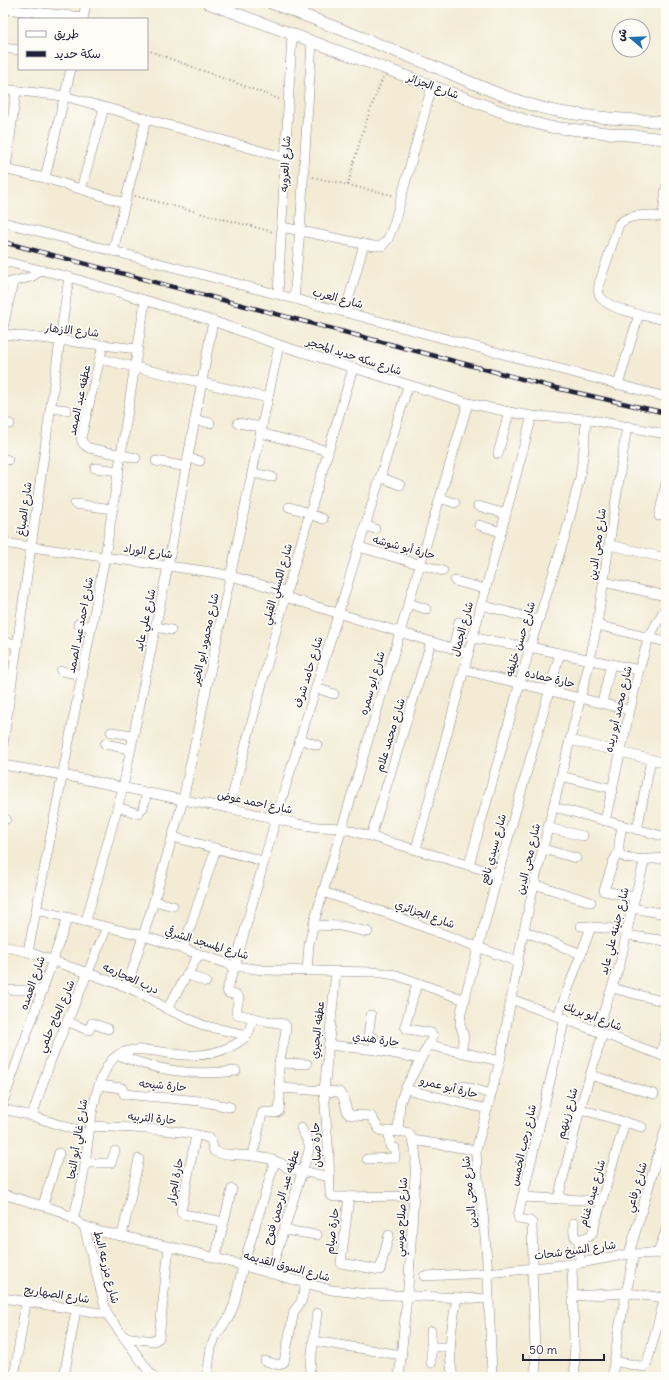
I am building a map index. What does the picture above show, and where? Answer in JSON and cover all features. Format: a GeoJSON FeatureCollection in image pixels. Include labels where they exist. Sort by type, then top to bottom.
{"type":"FeatureCollection","features":[{"type":"Feature","properties":{"kind":"street"},"geometry":{"type":"LineString","coordinates":[[3,9],[83,18],[86,3]]}},
{"type":"Feature","properties":{"kind":"street","name":"شارع الجزائر"},"geometry":{"type":"LineString","coordinates":[[208,3],[516,117],[550,127],[666,139]]}},
{"type":"Feature","properties":{"kind":"street"},"geometry":{"type":"LineString","coordinates":[[301,15],[302,3]]}},
{"type":"Feature","properties":{"kind":"street","name":"شارع الجزائر"},"geometry":{"type":"LineString","coordinates":[[277,4],[301,15],[394,50],[506,96],[530,104],[551,110],[573,113],[666,122]]}},
{"type":"Feature","properties":{"kind":"street","name":"شارع العروبه"},"geometry":{"type":"LineString","coordinates":[[278,294],[292,34]]}},
{"type":"Feature","properties":{"kind":"street","name":"شارع العروبه"},"geometry":{"type":"LineString","coordinates":[[294,299],[304,175],[312,42]]}},
{"type":"Feature","properties":{"kind":"street"},"geometry":{"type":"LineString","coordinates":[[3,48],[18,50]]}},
{"type":"Feature","properties":{"kind":"street"},"geometry":{"type":"LineString","coordinates":[[45,178],[71,70]]}},
{"type":"Feature","properties":{"kind":"street"},"geometry":{"type":"LineString","coordinates":[[282,230],[300,230],[373,246],[382,246],[388,239],[394,224],[432,86]]}},
{"type":"Feature","properties":{"kind":"street"},"geometry":{"type":"LineString","coordinates":[[3,89],[64,96],[286,158]]}},
{"type":"Feature","properties":{"kind":"street"},"geometry":{"type":"LineString","coordinates":[[16,90],[5,169],[45,178],[81,189],[126,198]]}},
{"type":"Feature","properties":{"kind":"street"},"geometry":{"type":"LineString","coordinates":[[81,189],[104,108]]}},
{"type":"Feature","properties":{"kind":"street"},"geometry":{"type":"LineString","coordinates":[[113,251],[146,119]]}},
{"type":"Feature","properties":{"kind":"street"},"geometry":{"type":"LineString","coordinates":[[666,187],[665,217],[634,216],[624,218],[618,224],[599,284],[599,294],[604,301],[611,306],[666,320]]}},
{"type":"Feature","properties":{"kind":"street","name":"شارع العرب"},"geometry":{"type":"LineString","coordinates":[[3,222],[666,397]]}},
{"type":"Feature","properties":{"kind":"street"},"geometry":{"type":"LineString","coordinates":[[345,312],[364,244]]}},
{"type":"Feature","properties":{"kind":"street","name":"شارع سكه حديد المحجر"},"geometry":{"type":"LineString","coordinates":[[3,261],[69,277],[213,321],[279,345],[408,386],[468,403],[532,416],[586,419],[666,434]]}},
{"type":"Feature","properties":{"kind":"street"},"geometry":{"type":"LineString","coordinates":[[3,284],[31,277],[42,270]]}},
{"type":"Feature","properties":{"kind":"street","name":"شارع الصباغ"},"geometry":{"type":"LineString","coordinates":[[3,745],[69,277]]}},
{"type":"Feature","properties":{"kind":"street"},"geometry":{"type":"LineString","coordinates":[[3,328],[13,282]]}},
{"type":"Feature","properties":{"kind":"street","name":"شارع احمد عبد الصمد"},"geometry":{"type":"LineString","coordinates":[[28,952],[92,627],[105,557],[121,454],[129,435],[135,366],[145,301]]}},
{"type":"Feature","properties":{"kind":"street"},"geometry":{"type":"LineString","coordinates":[[618,385],[640,314]]}},
{"type":"Feature","properties":{"kind":"street","name":"شارع علي عابد"},"geometry":{"type":"LineString","coordinates":[[86,921],[123,787],[168,566],[213,321]]}},
{"type":"Feature","properties":{"kind":"street","name":"شارع الازهار"},"geometry":{"type":"LineString","coordinates":[[3,334],[138,349]]}},
{"type":"Feature","properties":{"kind":"street","name":"عطفه عبد الصمد"},"geometry":{"type":"LineString","coordinates":[[103,345],[82,442],[89,448],[121,454]]}},
{"type":"Feature","properties":{"kind":"street","name":"شارع محمود ابو الخير"},"geometry":{"type":"LineString","coordinates":[[127,987],[144,936],[183,800],[279,345]]}},
{"type":"Feature","properties":{"kind":"street"},"geometry":{"type":"LineString","coordinates":[[100,359],[201,381],[268,398]]}},
{"type":"Feature","properties":{"kind":"street","name":"شارع الكسلي القبلي"},"geometry":{"type":"LineString","coordinates":[[229,808],[286,595],[353,368]]}},
{"type":"Feature","properties":{"kind":"street","name":"شارع حامد شرف"},"geometry":{"type":"LineString","coordinates":[[253,1018],[237,1014],[236,1011],[239,998],[227,991],[263,861],[408,386]]}},
{"type":"Feature","properties":{"kind":"street","name":"شارع ابو سمره"},"geometry":{"type":"LineString","coordinates":[[307,971],[309,944],[313,925],[468,403]]}},
{"type":"Feature","properties":{"kind":"street"},"geometry":{"type":"LineString","coordinates":[[51,408],[67,410]]}},
{"type":"Feature","properties":{"kind":"street"},"geometry":{"type":"LineString","coordinates":[[498,454],[509,412]]}},
{"type":"Feature","properties":{"kind":"street","name":"شارع الجمال"},"geometry":{"type":"LineString","coordinates":[[416,849],[532,416]]}},
{"type":"Feature","properties":{"kind":"street","name":"شارع حسن خليفه"},"geometry":{"type":"LineString","coordinates":[[469,865],[530,647],[566,533],[584,448],[586,419]]}},
{"type":"Feature","properties":{"kind":"street"},"geometry":{"type":"LineString","coordinates":[[195,420],[210,423]]}},
{"type":"Feature","properties":{"kind":"street"},"geometry":{"type":"LineString","coordinates":[[238,423],[328,451]]}},
{"type":"Feature","properties":{"kind":"street","name":"شارع محى الدين"},"geometry":{"type":"LineString","coordinates":[[492,1377],[488,1273],[476,1150],[500,1061],[534,884],[590,660],[610,545],[626,426]]}},
{"type":"Feature","properties":{"kind":"street"},"geometry":{"type":"LineString","coordinates":[[121,454],[136,458]]}},
{"type":"Feature","properties":{"kind":"street"},"geometry":{"type":"LineString","coordinates":[[156,461],[187,463],[200,461]]}},
{"type":"Feature","properties":{"kind":"street"},"geometry":{"type":"LineString","coordinates":[[95,468],[118,471]]}},
{"type":"Feature","properties":{"kind":"street"},"geometry":{"type":"LineString","coordinates":[[253,472],[272,477]]}},
{"type":"Feature","properties":{"kind":"street"},"geometry":{"type":"LineString","coordinates":[[380,477],[400,485]]}},
{"type":"Feature","properties":{"kind":"street"},"geometry":{"type":"LineString","coordinates":[[659,516],[666,483]]}},
{"type":"Feature","properties":{"kind":"street"},"geometry":{"type":"LineString","coordinates":[[440,498],[455,503]]}},
{"type":"Feature","properties":{"kind":"street"},"geometry":{"type":"LineString","coordinates":[[75,504],[113,509]]}},
{"type":"Feature","properties":{"kind":"street"},"geometry":{"type":"LineString","coordinates":[[478,506],[506,514]]}},
{"type":"Feature","properties":{"kind":"street"},"geometry":{"type":"LineString","coordinates":[[289,507],[323,519]]}},
{"type":"Feature","properties":{"kind":"street"},"geometry":{"type":"LineString","coordinates":[[365,526],[375,528]]}},
{"type":"Feature","properties":{"kind":"street"},"geometry":{"type":"LineString","coordinates":[[479,526],[501,532]]}},
{"type":"Feature","properties":{"kind":"street","name":"شارع الوراد"},"geometry":{"type":"LineString","coordinates":[[3,543],[231,576],[338,614],[468,653]]}},
{"type":"Feature","properties":{"kind":"street"},"geometry":{"type":"LineString","coordinates":[[610,545],[666,558]]}},
{"type":"Feature","properties":{"kind":"street","name":"حارة أبو شوشه"},"geometry":{"type":"LineString","coordinates":[[359,547],[443,570]]}},
{"type":"Feature","properties":{"kind":"street"},"geometry":{"type":"LineString","coordinates":[[455,581],[486,589]]}},
{"type":"Feature","properties":{"kind":"street"},"geometry":{"type":"LineString","coordinates":[[604,582],[666,596]]}},
{"type":"Feature","properties":{"kind":"street"},"geometry":{"type":"LineString","coordinates":[[408,603],[426,609]]}},
{"type":"Feature","properties":{"kind":"street"},"geometry":{"type":"LineString","coordinates":[[481,605],[538,620]]}},
{"type":"Feature","properties":{"kind":"street","name":"شارع محمد أبو ريده"},"geometry":{"type":"LineString","coordinates":[[605,821],[639,670],[649,637],[666,607]]}},
{"type":"Feature","properties":{"kind":"street"},"geometry":{"type":"LineString","coordinates":[[453,649],[458,622]]}},
{"type":"Feature","properties":{"kind":"street"},"geometry":{"type":"LineString","coordinates":[[78,624],[92,627]]}},
{"type":"Feature","properties":{"kind":"street"},"geometry":{"type":"LineString","coordinates":[[597,625],[666,642]]}},
{"type":"Feature","properties":{"kind":"street"},"geometry":{"type":"LineString","coordinates":[[156,627],[170,630]]}},
{"type":"Feature","properties":{"kind":"street"},"geometry":{"type":"LineString","coordinates":[[472,638],[530,647],[639,670]]}},
{"type":"Feature","properties":{"kind":"street"},"geometry":{"type":"LineString","coordinates":[[3,642],[17,644]]}},
{"type":"Feature","properties":{"kind":"street","name":"شارع محمد علام"},"geometry":{"type":"LineString","coordinates":[[371,836],[431,642]]}},
{"type":"Feature","properties":{"kind":"street","name":"شارع سيدي نافع"},"geometry":{"type":"LineString","coordinates":[[461,1052],[464,1037],[460,1019],[498,874],[560,653]]}},
{"type":"Feature","properties":{"kind":"street"},"geometry":{"type":"LineString","coordinates":[[602,703],[611,664]]}},
{"type":"Feature","properties":{"kind":"street","name":"حارة حماده"},"geometry":{"type":"LineString","coordinates":[[464,670],[630,710]]}},
{"type":"Feature","properties":{"kind":"street"},"geometry":{"type":"LineString","coordinates":[[61,671],[83,675]]}},
{"type":"Feature","properties":{"kind":"street"},"geometry":{"type":"LineString","coordinates":[[316,688],[334,694]]}},
{"type":"Feature","properties":{"kind":"street"},"geometry":{"type":"LineString","coordinates":[[112,732],[133,735]]}},
{"type":"Feature","properties":{"kind":"street"},"geometry":{"type":"LineString","coordinates":[[300,739],[317,745]]}},
{"type":"Feature","properties":{"kind":"street"},"geometry":{"type":"LineString","coordinates":[[570,740],[666,763]]}},
{"type":"Feature","properties":{"kind":"street"},"geometry":{"type":"LineString","coordinates":[[105,744],[130,749]]}},
{"type":"Feature","properties":{"kind":"street"},"geometry":{"type":"LineString","coordinates":[[637,830],[651,759]]}},
{"type":"Feature","properties":{"kind":"street","name":"شارع احمد عوض"},"geometry":{"type":"LineString","coordinates":[[3,765],[63,775],[229,808],[307,826],[342,828],[498,874]]}},
{"type":"Feature","properties":{"kind":"street"},"geometry":{"type":"LineString","coordinates":[[561,776],[613,789]]}},
{"type":"Feature","properties":{"kind":"street"},"geometry":{"type":"LineString","coordinates":[[117,808],[141,811],[147,792]]}},
{"type":"Feature","properties":{"kind":"street"},"geometry":{"type":"LineString","coordinates":[[554,807],[666,837]]}},
{"type":"Feature","properties":{"kind":"street"},"geometry":{"type":"LineString","coordinates":[[604,891],[613,862],[619,851],[622,826]]}},
{"type":"Feature","properties":{"kind":"street"},"geometry":{"type":"LineString","coordinates":[[548,828],[583,836]]}},
{"type":"Feature","properties":{"kind":"street"},"geometry":{"type":"LineString","coordinates":[[173,837],[263,861]]}},
{"type":"Feature","properties":{"kind":"street"},"geometry":{"type":"LineString","coordinates":[[183,949],[216,848]]}},
{"type":"Feature","properties":{"kind":"street"},"geometry":{"type":"LineString","coordinates":[[543,849],[576,858]]}},
{"type":"Feature","properties":{"kind":"street"},"geometry":{"type":"LineString","coordinates":[[619,851],[622,856],[630,860],[666,858]]}},
{"type":"Feature","properties":{"kind":"street","name":"شارع جنينه علي عابد"},"geometry":{"type":"LineString","coordinates":[[600,1032],[620,964],[634,897],[645,859]]}},
{"type":"Feature","properties":{"kind":"street"},"geometry":{"type":"LineString","coordinates":[[534,884],[591,902]]}},
{"type":"Feature","properties":{"kind":"street"},"geometry":{"type":"LineString","coordinates":[[594,889],[634,897]]}},
{"type":"Feature","properties":{"kind":"street","name":"شارع الجزائري"},"geometry":{"type":"LineString","coordinates":[[323,892],[389,914],[518,962]]}},
{"type":"Feature","properties":{"kind":"street"},"geometry":{"type":"LineString","coordinates":[[154,900],[173,906]]}},
{"type":"Feature","properties":{"kind":"street"},"geometry":{"type":"LineString","coordinates":[[632,908],[666,914]]}},
{"type":"Feature","properties":{"kind":"street","name":"شارع المسجد الشرقي"},"geometry":{"type":"LineString","coordinates":[[37,910],[144,936],[235,966],[263,970],[375,972],[390,974],[465,1000]]}},
{"type":"Feature","properties":{"kind":"street","name":"شارع العمده"},"geometry":{"type":"LineString","coordinates":[[3,1102],[68,917]]}},
{"type":"Feature","properties":{"kind":"street"},"geometry":{"type":"LineString","coordinates":[[313,925],[341,926],[368,932]]}},
{"type":"Feature","properties":{"kind":"street","name":"شارع الحاج حلمي"},"geometry":{"type":"LineString","coordinates":[[32,1116],[50,1062],[108,927]]}},
{"type":"Feature","properties":{"kind":"street","name":"شارع رجب الخمس"},"geometry":{"type":"LineString","coordinates":[[533,1268],[532,1223],[530,1221],[521,1220],[518,1218],[561,1017],[581,954],[586,927],[627,933]]}},
{"type":"Feature","properties":{"kind":"street"},"geometry":{"type":"LineString","coordinates":[[524,931],[581,954]]}},
{"type":"Feature","properties":{"kind":"street"},"geometry":{"type":"LineString","coordinates":[[627,933],[666,941]]}},
{"type":"Feature","properties":{"kind":"street","name":"درب العجارمه"},"geometry":{"type":"LineString","coordinates":[[3,946],[28,952],[127,987],[146,996],[167,1009],[205,1026],[247,1035]]}},
{"type":"Feature","properties":{"kind":"street"},"geometry":{"type":"LineString","coordinates":[[167,1009],[199,954]]}},
{"type":"Feature","properties":{"kind":"street","name":"عطفه البحيري"},"geometry":{"type":"LineString","coordinates":[[324,1091],[336,971]]}},
{"type":"Feature","properties":{"kind":"street"},"geometry":{"type":"LineString","coordinates":[[187,974],[206,982]]}},
{"type":"Feature","properties":{"kind":"street"},"geometry":{"type":"LineString","coordinates":[[367,1159],[395,1158],[395,1148],[390,1146],[405,1089],[433,1037],[432,1034],[407,1029],[405,1026],[417,983]]}},
{"type":"Feature","properties":{"kind":"street"},"geometry":{"type":"LineString","coordinates":[[612,988],[666,1002]]}},
{"type":"Feature","properties":{"kind":"street"},"geometry":{"type":"LineString","coordinates":[[12,990],[43,990]]}},
{"type":"Feature","properties":{"kind":"street","name":"شارع أبو بريك"},"geometry":{"type":"LineString","coordinates":[[511,999],[664,1056]]}},
{"type":"Feature","properties":{"kind":"street"},"geometry":{"type":"LineString","coordinates":[[371,1015],[368,1037],[374,1038],[374,1043],[378,1044],[377,1050]]}},
{"type":"Feature","properties":{"kind":"street"},"geometry":{"type":"LineString","coordinates":[[118,1055],[127,1051],[139,1050],[187,1055],[211,1053],[239,1042],[247,1035],[253,1018],[285,1024],[286,1029],[279,1073],[281,1096],[279,1111],[276,1113],[262,1113],[253,1156],[284,1164],[287,1168],[330,1177]]}},
{"type":"Feature","properties":{"kind":"street"},"geometry":{"type":"LineString","coordinates":[[67,1021],[87,1030],[89,1030],[92,1023],[108,1029]]}},
{"type":"Feature","properties":{"kind":"street","name":"شارع زينهم"},"geometry":{"type":"LineString","coordinates":[[558,1199],[600,1032]]}},
{"type":"Feature","properties":{"kind":"street"},"geometry":{"type":"LineString","coordinates":[[664,1056],[666,1032]]}},
{"type":"Feature","properties":{"kind":"street"},"geometry":{"type":"LineString","coordinates":[[429,1045],[500,1061]]}},
{"type":"Feature","properties":{"kind":"street","name":"حارة هندي"},"geometry":{"type":"LineString","coordinates":[[328,1046],[361,1047],[420,1059]]}},
{"type":"Feature","properties":{"kind":"street"},"geometry":{"type":"LineString","coordinates":[[118,1055],[156,1068],[176,1072],[210,1073],[236,1071]]}},
{"type":"Feature","properties":{"kind":"street","name":"شارع غالي أبو النجا"},"geometry":{"type":"LineString","coordinates":[[73,1219],[79,1198],[89,1130],[99,1085],[108,1064],[118,1055]]}},
{"type":"Feature","properties":{"kind":"street"},"geometry":{"type":"LineString","coordinates":[[280,1063],[306,1064]]}},
{"type":"Feature","properties":{"kind":"street"},"geometry":{"type":"LineString","coordinates":[[590,1074],[654,1094]]}},
{"type":"Feature","properties":{"kind":"street","name":"حارة شيحه"},"geometry":{"type":"LineString","coordinates":[[99,1085],[121,1088],[123,1089],[124,1094],[200,1101],[230,1107]]}},
{"type":"Feature","properties":{"kind":"street"},"geometry":{"type":"LineString","coordinates":[[463,1086],[491,1094]]}},
{"type":"Feature","properties":{"kind":"street"},"geometry":{"type":"LineString","coordinates":[[280,1088],[338,1092],[343,1097],[348,1114],[371,1116],[379,1130],[407,1133],[412,1140],[476,1150]]}},
{"type":"Feature","properties":{"kind":"street","name":"حارة أبو عمرو"},"geometry":{"type":"LineString","coordinates":[[405,1089],[487,1109]]}},
{"type":"Feature","properties":{"kind":"street","name":"حارة صبان"},"geometry":{"type":"LineString","coordinates":[[324,1091],[330,1192],[331,1196],[349,1197]]}},
{"type":"Feature","properties":{"kind":"street","name":"حارة التربيه"},"geometry":{"type":"LineString","coordinates":[[3,1109],[89,1130],[134,1127],[196,1135],[209,1138],[216,1153],[253,1156]]}},
{"type":"Feature","properties":{"kind":"street"},"geometry":{"type":"LineString","coordinates":[[580,1109],[642,1127]]}},
{"type":"Feature","properties":{"kind":"street","name":"شارع عبده غنام"},"geometry":{"type":"LineString","coordinates":[[575,1377],[573,1296],[579,1240],[592,1234],[625,1122]]}},
{"type":"Feature","properties":{"kind":"street","name":"شارع رفاعي"},"geometry":{"type":"LineString","coordinates":[[612,1377],[619,1329],[627,1293],[632,1254],[666,1127]]}},
{"type":"Feature","properties":{"kind":"street","name":"عطفه عبد الرحمن فتوح"},"geometry":{"type":"LineString","coordinates":[[270,1274],[303,1171],[309,1147],[300,1128]]}},
{"type":"Feature","properties":{"kind":"street","name":"حارة الجزار"},"geometry":{"type":"LineString","coordinates":[[196,1135],[181,1211],[183,1214],[224,1222]]}},
{"type":"Feature","properties":{"kind":"street","name":"شارع صلاح موسي"},"geometry":{"type":"LineString","coordinates":[[399,1377],[408,1296],[414,1196],[416,1159],[412,1140]]}},
{"type":"Feature","properties":{"kind":"street"},"geometry":{"type":"LineString","coordinates":[[85,1163],[111,1164],[115,1151]]}},
{"type":"Feature","properties":{"kind":"street"},"geometry":{"type":"LineString","coordinates":[[43,1206],[59,1153]]}},
{"type":"Feature","properties":{"kind":"street"},"geometry":{"type":"LineString","coordinates":[[122,1236],[139,1159]]}},
{"type":"Feature","properties":{"kind":"street"},"geometry":{"type":"LineString","coordinates":[[208,1377],[211,1348],[216,1335],[231,1312],[243,1266],[275,1161]]}},
{"type":"Feature","properties":{"kind":"street"},"geometry":{"type":"LineString","coordinates":[[215,1258],[232,1189]]}},
{"type":"Feature","properties":{"kind":"street","name":"شارع السوق القديمه"},"geometry":{"type":"LineString","coordinates":[[3,1194],[60,1211],[84,1226],[101,1232],[215,1258],[306,1284],[344,1292],[489,1299]]}},
{"type":"Feature","properties":{"kind":"street"},"geometry":{"type":"LineString","coordinates":[[349,1197],[414,1196]]}},
{"type":"Feature","properties":{"kind":"street","name":"حارة صيام"},"geometry":{"type":"LineString","coordinates":[[349,1197],[341,1260],[342,1264],[380,1270],[389,1235]]}},
{"type":"Feature","properties":{"kind":"street"},"geometry":{"type":"LineString","coordinates":[[522,1197],[602,1201]]}},
{"type":"Feature","properties":{"kind":"street"},"geometry":{"type":"LineString","coordinates":[[574,1223],[574,1236],[579,1240]]}},
{"type":"Feature","properties":{"kind":"street","name":"شارع مزرعه البط"},"geometry":{"type":"LineString","coordinates":[[84,1226],[107,1314]]}},
{"type":"Feature","properties":{"kind":"street"},"geometry":{"type":"LineString","coordinates":[[284,1230],[317,1235]]}},
{"type":"Feature","properties":{"kind":"street"},"geometry":{"type":"LineString","coordinates":[[662,1253],[666,1230]]}},
{"type":"Feature","properties":{"kind":"street"},"geometry":{"type":"LineString","coordinates":[[124,1337],[152,1341],[159,1338],[169,1247]]}},
{"type":"Feature","properties":{"kind":"street","name":"شارع الشيخ شحات"},"geometry":{"type":"LineString","coordinates":[[424,1276],[488,1273],[576,1263],[632,1254],[662,1253]]}},
{"type":"Feature","properties":{"kind":"street"},"geometry":{"type":"LineString","coordinates":[[533,1268],[536,1377]]}},
{"type":"Feature","properties":{"kind":"street"},"geometry":{"type":"LineString","coordinates":[[265,1361],[279,1365],[284,1362],[294,1311],[302,1302],[306,1284]]}},
{"type":"Feature","properties":{"kind":"street"},"geometry":{"type":"LineString","coordinates":[[573,1296],[627,1293],[666,1296],[647,1363],[644,1367],[614,1361]]}},
{"type":"Feature","properties":{"kind":"street","name":"شارع الصهاريج"},"geometry":{"type":"LineString","coordinates":[[3,1298],[107,1314]]}},
{"type":"Feature","properties":{"kind":"street"},"geometry":{"type":"LineString","coordinates":[[454,1377],[451,1347],[457,1298]]}},
{"type":"Feature","properties":{"kind":"street"},"geometry":{"type":"LineString","coordinates":[[14,1377],[26,1302]]}},
{"type":"Feature","properties":{"kind":"street"},"geometry":{"type":"LineString","coordinates":[[64,1377],[76,1310]]}},
{"type":"Feature","properties":{"kind":"street"},"geometry":{"type":"LineString","coordinates":[[107,1314],[154,1377]]}},
{"type":"Feature","properties":{"kind":"street"},"geometry":{"type":"LineString","coordinates":[[309,1377],[317,1314]]}},
{"type":"Feature","properties":{"kind":"street"},"geometry":{"type":"LineString","coordinates":[[431,1363],[432,1331]]}},
{"type":"Feature","properties":{"kind":"street"},"geometry":{"type":"LineString","coordinates":[[314,1340],[402,1355]]}},
{"type":"Feature","properties":{"kind":"street"},"geometry":{"type":"LineString","coordinates":[[431,1347],[451,1347]]}},
{"type":"Feature","properties":{"kind":"path"},"geometry":{"type":"LineString","coordinates":[[148,50],[289,103]]}},
{"type":"Feature","properties":{"kind":"path"},"geometry":{"type":"LineString","coordinates":[[348,185],[364,126],[387,69]]}},
{"type":"Feature","properties":{"kind":"path"},"geometry":{"type":"LineString","coordinates":[[304,175],[401,197]]}},
{"type":"Feature","properties":{"kind":"path"},"geometry":{"type":"LineString","coordinates":[[126,198],[282,230]]}},
{"type":"Feature","properties":{"kind":"railway"},"geometry":{"type":"LineString","coordinates":[[3,242],[556,388],[666,413]]}}]}
